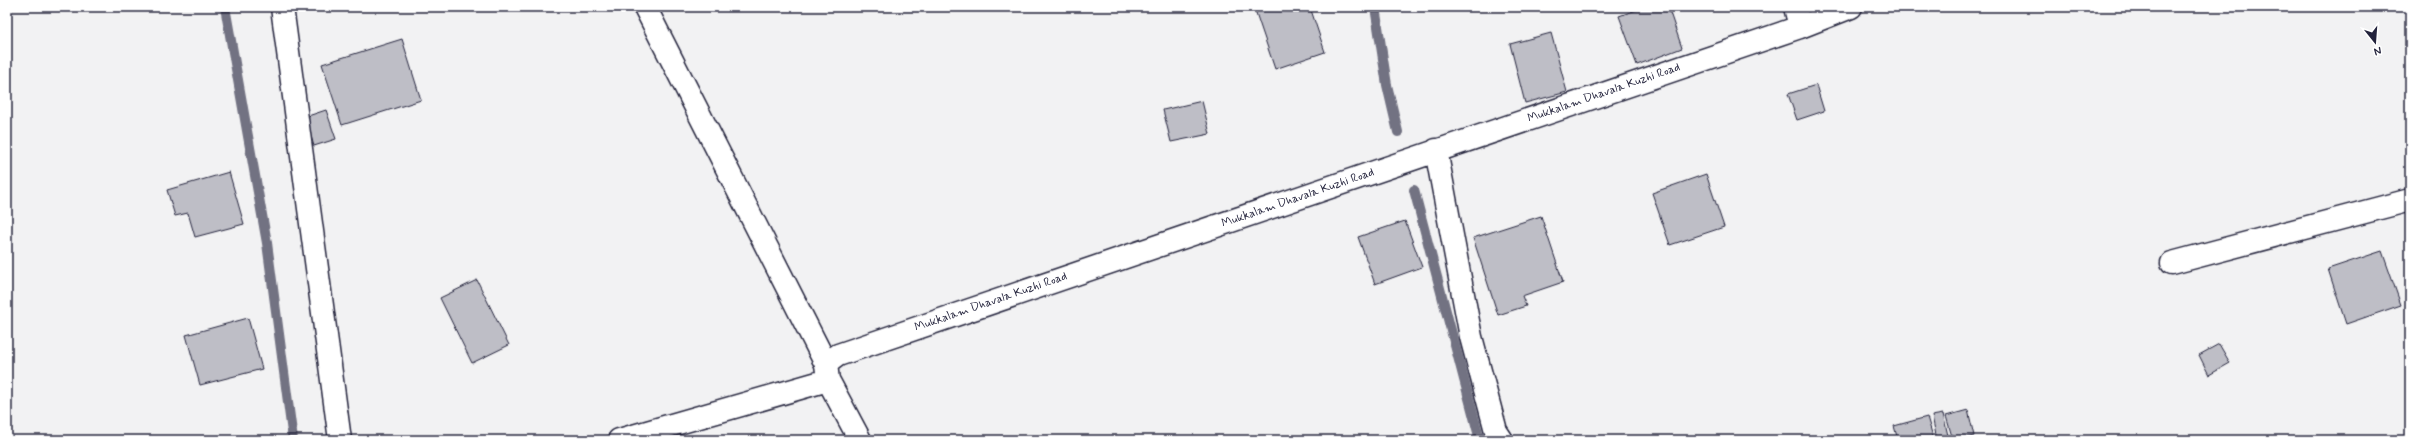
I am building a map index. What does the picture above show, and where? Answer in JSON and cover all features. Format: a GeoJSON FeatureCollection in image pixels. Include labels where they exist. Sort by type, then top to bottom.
{"type":"FeatureCollection","features":[{"type":"Feature","properties":{"kind":"street"},"geometry":{"type":"LineString","coordinates":[[282,7],[340,440]]}},
{"type":"Feature","properties":{"kind":"street"},"geometry":{"type":"LineString","coordinates":[[645,7],[860,440]]}},
{"type":"Feature","properties":{"kind":"street","name":"Mukkalam Dhavala Kuzhi Road"},"geometry":{"type":"LineString","coordinates":[[619,440],[827,372],[838,355],[1436,150],[1798,17],[1851,7]]}},
{"type":"Feature","properties":{"kind":"street"},"geometry":{"type":"LineString","coordinates":[[1436,150],[1470,337],[1496,431],[1502,440]]}},
{"type":"Feature","properties":{"kind":"street"},"geometry":{"type":"LineString","coordinates":[[2172,263],[2410,200]]}},
{"type":"Feature","properties":{"kind":"building"},"geometry":{"type":"Polygon","coordinates":[[[1254,7],[1310,7],[1325,52],[1275,69],[1254,7]]]}},
{"type":"Feature","properties":{"kind":"building"},"geometry":{"type":"Polygon","coordinates":[[[1645,7],[1668,7],[1682,48],[1637,65],[1619,16],[1645,7]]]}},
{"type":"Feature","properties":{"kind":"building"},"geometry":{"type":"Polygon","coordinates":[[[1551,33],[1567,92],[1525,103],[1510,44],[1551,33]]]}},
{"type":"Feature","properties":{"kind":"building"},"geometry":{"type":"Polygon","coordinates":[[[402,39],[421,100],[342,125],[322,64],[402,39]]]}},
{"type":"Feature","properties":{"kind":"building"},"geometry":{"type":"Polygon","coordinates":[[[1816,85],[1824,111],[1797,120],[1788,94],[1816,85]]]}},
{"type":"Feature","properties":{"kind":"building"},"geometry":{"type":"Polygon","coordinates":[[[1202,101],[1210,134],[1171,142],[1163,110],[1202,101]]]}},
{"type":"Feature","properties":{"kind":"building"},"geometry":{"type":"Polygon","coordinates":[[[326,110],[336,139],[314,146],[305,117],[326,110]]]}},
{"type":"Feature","properties":{"kind":"building"},"geometry":{"type":"Polygon","coordinates":[[[229,172],[244,224],[195,237],[188,213],[175,216],[167,190],[229,172]]]}},
{"type":"Feature","properties":{"kind":"building"},"geometry":{"type":"Polygon","coordinates":[[[1706,174],[1724,227],[1670,245],[1652,193],[1706,174]]]}},
{"type":"Feature","properties":{"kind":"building"},"geometry":{"type":"Polygon","coordinates":[[[1541,216],[1563,282],[1522,296],[1526,306],[1498,315],[1473,238],[1541,216]]]}},
{"type":"Feature","properties":{"kind":"building"},"geometry":{"type":"Polygon","coordinates":[[[1405,221],[1422,267],[1375,284],[1358,237],[1405,221]]]}},
{"type":"Feature","properties":{"kind":"building"},"geometry":{"type":"Polygon","coordinates":[[[2382,251],[2401,305],[2346,324],[2328,269],[2382,251]]]}},
{"type":"Feature","properties":{"kind":"building"},"geometry":{"type":"Polygon","coordinates":[[[477,280],[509,345],[472,363],[440,298],[477,280]]]}},
{"type":"Feature","properties":{"kind":"building"},"geometry":{"type":"Polygon","coordinates":[[[248,318],[262,369],[200,385],[186,335],[248,318]]]}},
{"type":"Feature","properties":{"kind":"building"},"geometry":{"type":"Polygon","coordinates":[[[2219,344],[2230,363],[2209,375],[2199,355],[2219,344]]]}},
{"type":"Feature","properties":{"kind":"building"},"geometry":{"type":"Polygon","coordinates":[[[1968,410],[1974,436],[1953,440],[1946,416],[1968,410]]]}},
{"type":"Feature","properties":{"kind":"building"},"geometry":{"type":"Polygon","coordinates":[[[1943,414],[1949,440],[1937,440],[1932,416],[1943,414]]]}},
{"type":"Feature","properties":{"kind":"building"},"geometry":{"type":"Polygon","coordinates":[[[1927,417],[1934,440],[1898,440],[1894,426],[1927,417]]]}},
{"type":"Feature","properties":{"kind":"waterway"},"geometry":{"type":"LineString","coordinates":[[225,7],[267,243],[293,440]]}},
{"type":"Feature","properties":{"kind":"waterway"},"geometry":{"type":"LineString","coordinates":[[1375,7],[1387,85],[1398,132]]}},
{"type":"Feature","properties":{"kind":"waterway"},"geometry":{"type":"LineString","coordinates":[[1414,190],[1480,440]]}}]}
